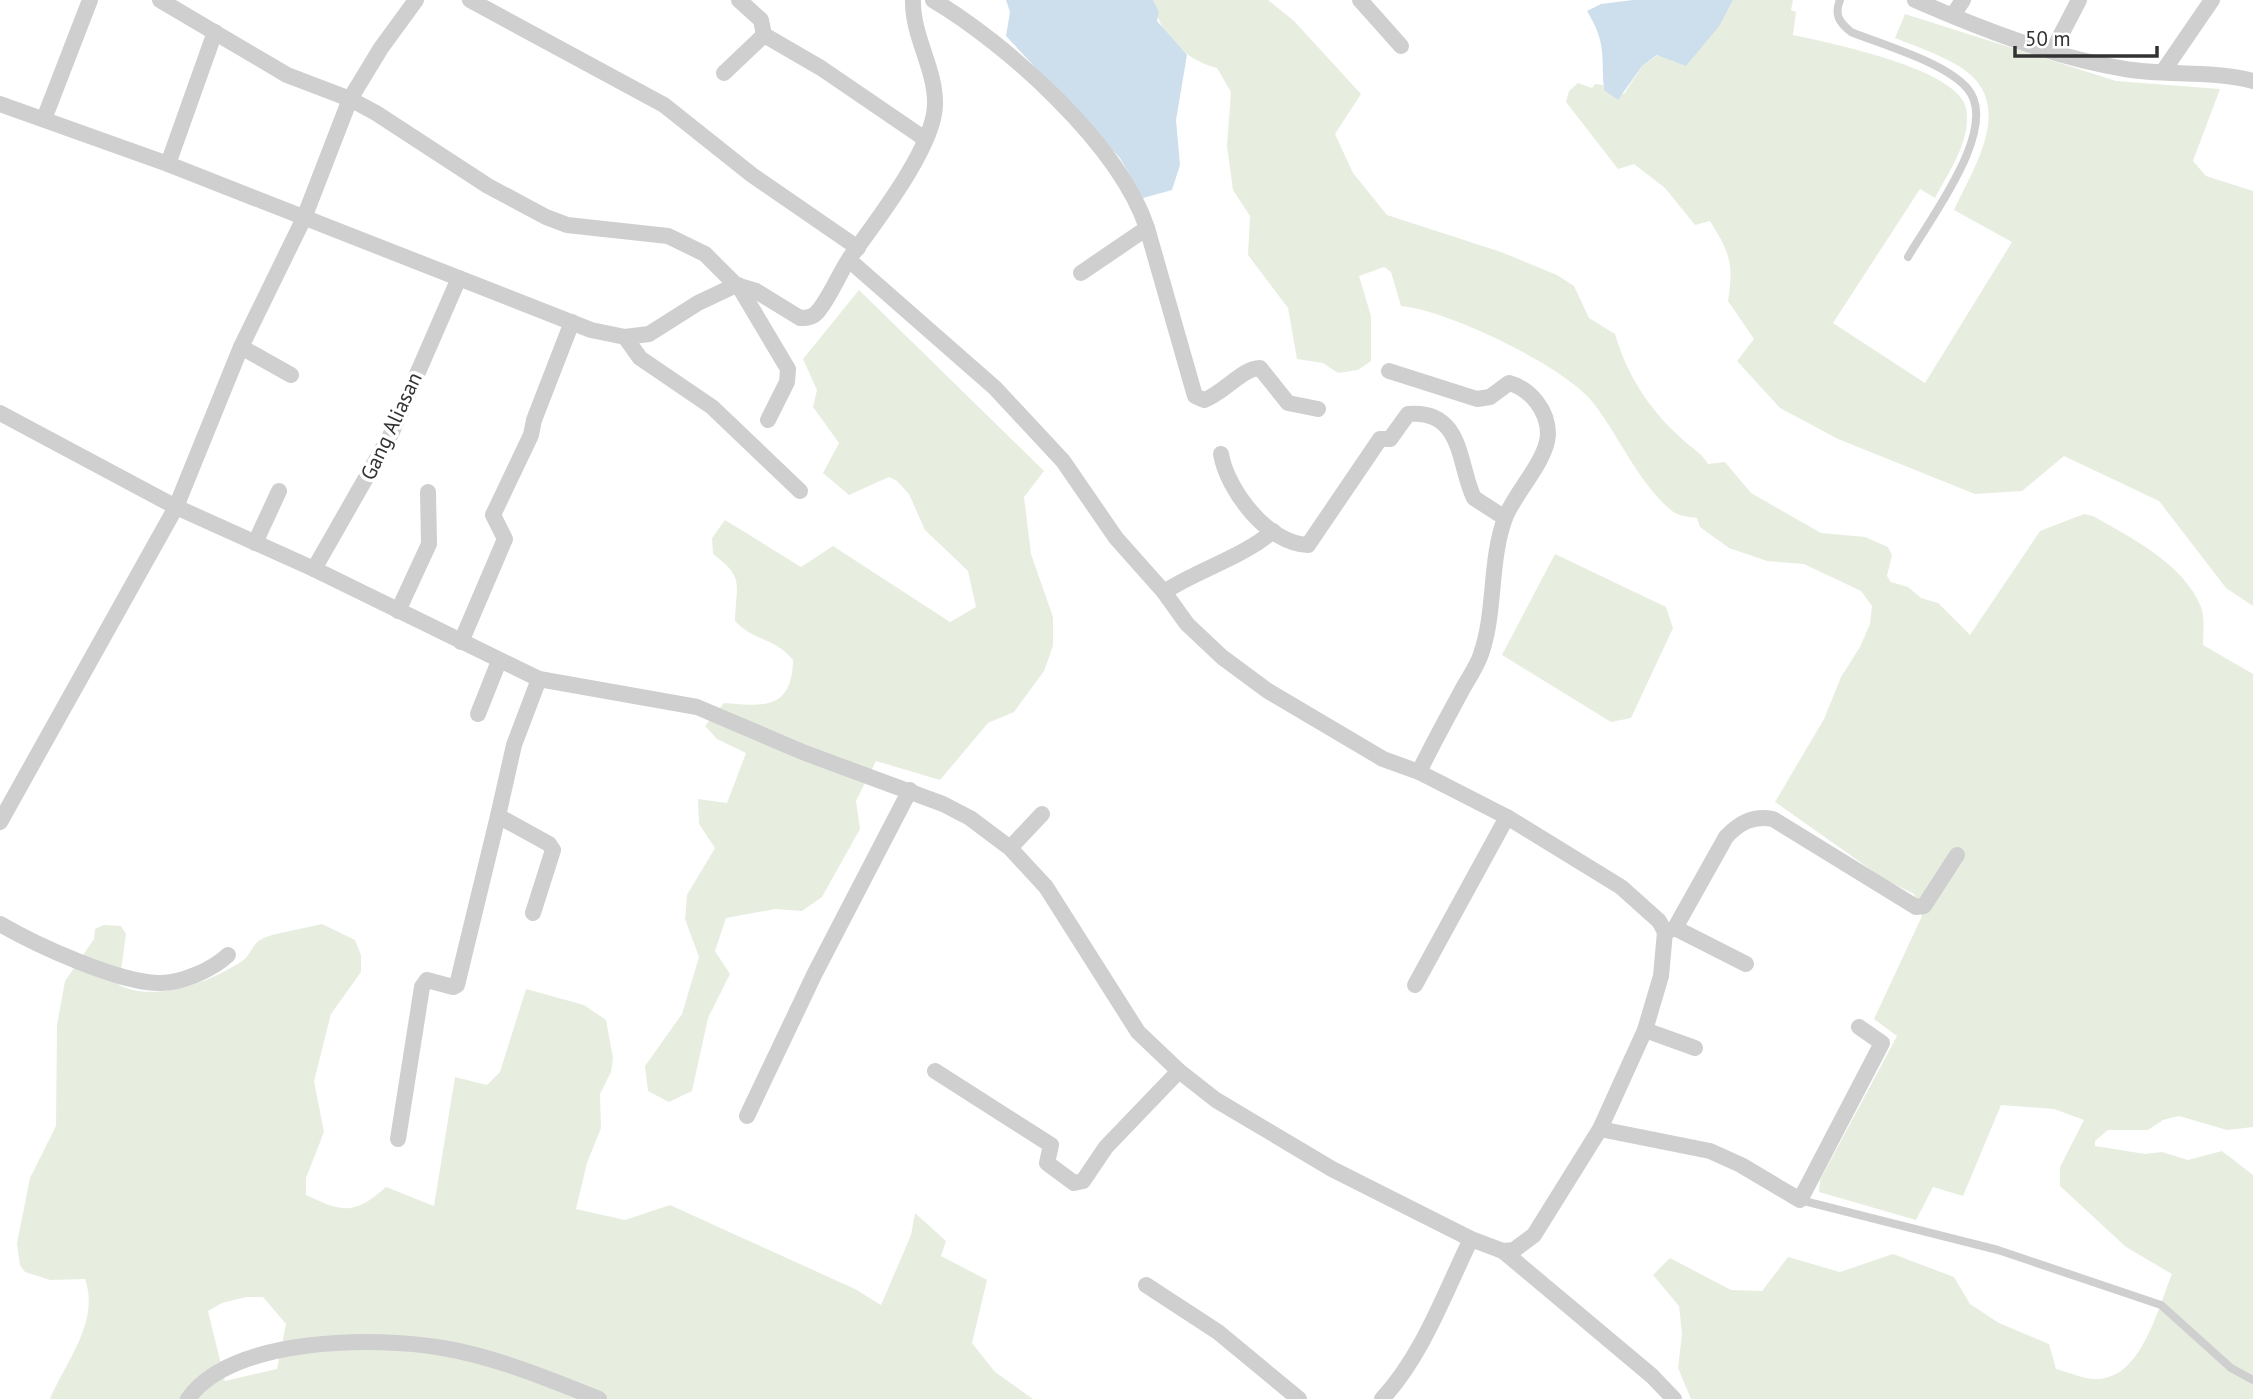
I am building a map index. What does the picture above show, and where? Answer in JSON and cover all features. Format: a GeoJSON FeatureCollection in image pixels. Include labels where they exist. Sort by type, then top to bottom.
{"type":"FeatureCollection","features":[{"type":"Feature","properties":{"kind":"street"},"geometry":{"type":"LineString","coordinates":[[44,119],[90,0]]}},
{"type":"Feature","properties":{"kind":"street"},"geometry":{"type":"LineString","coordinates":[[160,0],[287,75],[350,99],[488,186],[546,217],[567,225],[668,236],[705,254],[735,286],[788,369],[787,382],[768,419]]}},
{"type":"Feature","properties":{"kind":"street"},"geometry":{"type":"LineString","coordinates":[[0,822],[170,504],[242,348],[350,99],[381,48],[416,0]]}},
{"type":"Feature","properties":{"kind":"street"},"geometry":{"type":"LineString","coordinates":[[470,0],[664,105],[853,254],[996,388],[1063,461],[1116,538],[1164,592],[1187,624],[1222,657],[1268,691],[1383,759],[1419,772],[1507,817],[1621,887],[1670,930],[1746,964]]}},
{"type":"Feature","properties":{"kind":"street"},"geometry":{"type":"LineString","coordinates":[[739,0],[761,20],[764,35],[821,68],[925,139]]}},
{"type":"Feature","properties":{"kind":"street"},"geometry":{"type":"LineString","coordinates":[[0,104],[168,164],[572,322],[625,337],[649,334],[698,303],[735,286],[756,292],[800,318],[808,318],[818,313],[853,254],[881,217],[925,139],[935,107],[933,86],[913,14],[913,0]]}},
{"type":"Feature","properties":{"kind":"street"},"geometry":{"type":"LineString","coordinates":[[933,0],[996,42],[1098,143],[1118,171],[1147,228],[1195,396],[1204,400],[1213,397],[1252,369],[1260,368],[1288,403],[1318,409]]}},
{"type":"Feature","properties":{"kind":"street"},"geometry":{"type":"LineString","coordinates":[[1360,0],[1401,46]]}},
{"type":"Feature","properties":{"kind":"street"},"geometry":{"type":"LineString","coordinates":[[1915,0],[2090,62],[2127,69],[2228,74],[2253,80]]}},
{"type":"Feature","properties":{"kind":"street"},"geometry":{"type":"LineString","coordinates":[[1953,15],[1963,0]]}},
{"type":"Feature","properties":{"kind":"street"},"geometry":{"type":"LineString","coordinates":[[2053,50],[2079,0]]}},
{"type":"Feature","properties":{"kind":"street"},"geometry":{"type":"LineString","coordinates":[[2164,70],[2211,0]]}},
{"type":"Feature","properties":{"kind":"street"},"geometry":{"type":"LineString","coordinates":[[168,164],[215,33]]}},
{"type":"Feature","properties":{"kind":"street"},"geometry":{"type":"LineString","coordinates":[[724,73],[764,35]]}},
{"type":"Feature","properties":{"kind":"street"},"geometry":{"type":"LineString","coordinates":[[1081,273],[1147,228]]}},
{"type":"Feature","properties":{"kind":"street","name":"Gang Aliasan"},"geometry":{"type":"LineString","coordinates":[[314,569],[391,435],[459,278]]}},
{"type":"Feature","properties":{"kind":"street"},"geometry":{"type":"LineString","coordinates":[[461,642],[505,539],[493,515],[531,435],[534,420],[572,322]]}},
{"type":"Feature","properties":{"kind":"street"},"geometry":{"type":"LineString","coordinates":[[625,337],[640,358],[712,407],[800,491]]}},
{"type":"Feature","properties":{"kind":"street"},"geometry":{"type":"LineString","coordinates":[[242,348],[291,375]]}},
{"type":"Feature","properties":{"kind":"street"},"geometry":{"type":"LineString","coordinates":[[1389,371],[1477,399],[1490,397],[1509,383],[1533,397],[1547,419],[1548,438],[1534,471],[1526,479],[1506,519],[1494,565],[1481,654],[1419,772]]}},
{"type":"Feature","properties":{"kind":"street"},"geometry":{"type":"LineString","coordinates":[[0,413],[170,504],[314,569],[539,679],[697,707],[805,752],[909,790],[970,818],[1010,848],[1064,911],[1138,1032],[1179,1071],[1216,1100],[1307,1155],[1471,1240],[1503,1251],[1652,1376],[1674,1399]]}},
{"type":"Feature","properties":{"kind":"street"},"geometry":{"type":"LineString","coordinates":[[1221,454],[1224,472],[1249,511],[1273,531],[1301,545],[1313,541],[1380,439],[1390,439],[1410,413],[1426,416],[1448,428],[1464,459],[1474,498],[1506,519]]}},
{"type":"Feature","properties":{"kind":"street"},"geometry":{"type":"LineString","coordinates":[[255,543],[279,491]]}},
{"type":"Feature","properties":{"kind":"street"},"geometry":{"type":"LineString","coordinates":[[398,611],[429,544],[428,492]]}},
{"type":"Feature","properties":{"kind":"street"},"geometry":{"type":"LineString","coordinates":[[1164,592],[1190,575],[1254,548],[1273,531]]}},
{"type":"Feature","properties":{"kind":"street"},"geometry":{"type":"LineString","coordinates":[[478,714],[499,661]]}},
{"type":"Feature","properties":{"kind":"street"},"geometry":{"type":"LineString","coordinates":[[398,1139],[422,986],[427,981],[453,987],[457,985],[514,745],[539,679]]}},
{"type":"Feature","properties":{"kind":"street"},"geometry":{"type":"LineString","coordinates":[[747,1116],[815,973],[909,790]]}},
{"type":"Feature","properties":{"kind":"street"},"geometry":{"type":"LineString","coordinates":[[1010,848],[1042,814]]}},
{"type":"Feature","properties":{"kind":"street"},"geometry":{"type":"LineString","coordinates":[[498,816],[549,844],[553,850],[533,914]]}},
{"type":"Feature","properties":{"kind":"street"},"geometry":{"type":"LineString","coordinates":[[1415,985],[1507,817]]}},
{"type":"Feature","properties":{"kind":"street"},"geometry":{"type":"LineString","coordinates":[[1503,1251],[1514,1250],[1534,1235],[1596,1135],[1645,1030],[1661,976],[1670,930],[1726,837],[1737,825],[1752,819],[1773,819],[1916,907],[1924,906],[1956,855]]}},
{"type":"Feature","properties":{"kind":"street"},"geometry":{"type":"LineString","coordinates":[[0,924],[56,951],[112,972],[157,983],[177,981],[220,963],[228,956]]}},
{"type":"Feature","properties":{"kind":"street"},"geometry":{"type":"LineString","coordinates":[[1596,1135],[1710,1151],[1741,1165],[1800,1200],[1882,1043],[1859,1027]]}},
{"type":"Feature","properties":{"kind":"street"},"geometry":{"type":"LineString","coordinates":[[1645,1030],[1695,1048]]}},
{"type":"Feature","properties":{"kind":"street"},"geometry":{"type":"LineString","coordinates":[[935,1071],[1051,1145],[1047,1163],[1074,1183],[1083,1181],[1106,1147],[1179,1071]]}},
{"type":"Feature","properties":{"kind":"street"},"geometry":{"type":"LineString","coordinates":[[1382,1399],[1394,1387],[1434,1318],[1471,1240]]}},
{"type":"Feature","properties":{"kind":"street"},"geometry":{"type":"LineString","coordinates":[[1146,1286],[1218,1332],[1299,1399]]}},
{"type":"Feature","properties":{"kind":"street"},"geometry":{"type":"LineString","coordinates":[[188,1399],[217,1370],[264,1351],[363,1344],[442,1348],[508,1365],[599,1399]]}},
{"type":"Feature","properties":{"kind":"lane"},"geometry":{"type":"LineString","coordinates":[[1840,0],[1837,9],[1839,22],[1850,32],[1943,71],[1968,88],[1978,107],[1977,125],[1966,159],[1908,257]]}},
{"type":"Feature","properties":{"kind":"lane"},"geometry":{"type":"LineString","coordinates":[[1800,1200],[1998,1250],[2161,1305],[2231,1367],[2253,1380]]}},
{"type":"Feature","properties":{"kind":"shaded area"},"geometry":{"type":"Polygon","coordinates":[[[1153,0],[1268,0],[1294,21],[1361,94],[1335,134],[1353,173],[1387,215],[1501,252],[1557,275],[1574,286],[1589,318],[1615,334],[1626,363],[1649,403],[1669,427],[1708,464],[1725,462],[1751,493],[1821,533],[1865,537],[1888,547],[1892,555],[1887,576],[1891,582],[1908,587],[1921,598],[1938,603],[1970,635],[2040,531],[2084,514],[2093,516],[2155,553],[2182,578],[2201,607],[2203,645],[2253,674],[2253,1127],[2227,1130],[2179,1116],[2163,1120],[2148,1130],[2108,1130],[2095,1141],[2095,1146],[2145,1154],[2162,1152],[2188,1160],[2222,1151],[2253,1175],[2253,1399],[1691,1399],[1678,1368],[1682,1334],[1679,1306],[1653,1275],[1670,1258],[1731,1290],[1762,1291],[1788,1257],[1840,1272],[1893,1254],[1954,1277],[1970,1304],[1999,1323],[2049,1344],[2056,1369],[2093,1379],[2110,1377],[2135,1357],[2153,1324],[2172,1274],[2126,1247],[2060,1186],[2060,1167],[2084,1120],[2054,1109],[2001,1105],[1963,1196],[1933,1187],[1916,1220],[1819,1192],[1820,1180],[1897,1036],[1874,1019],[1922,916],[1914,894],[1884,879],[1775,802],[1824,719],[1841,677],[1860,647],[1870,624],[1872,606],[1861,591],[1804,564],[1767,561],[1729,548],[1700,527],[1697,518],[1672,511],[1648,486],[1590,399],[1575,385],[1529,355],[1473,328],[1446,317],[1401,306],[1391,272],[1384,267],[1359,276],[1371,316],[1371,361],[1358,370],[1338,373],[1323,363],[1297,359],[1288,308],[1248,255],[1250,216],[1233,190],[1227,146],[1231,92],[1217,68],[1183,51],[1167,34],[1153,0]]]}},
{"type":"Feature","properties":{"kind":"shaded area"},"geometry":{"type":"Polygon","coordinates":[[[1733,0],[1793,0],[1791,10],[1796,12],[1793,35],[1861,51],[1917,70],[1941,81],[1958,94],[1966,108],[1963,143],[1935,198],[1920,189],[1833,323],[1925,383],[2012,242],[1954,210],[1981,152],[1987,132],[1989,113],[1985,95],[1974,78],[1955,64],[1895,38],[1905,14],[2116,81],[2220,89],[2193,161],[2206,176],[2253,191],[2253,606],[2226,588],[2159,501],[2064,456],[2022,491],[1975,494],[1838,439],[1780,408],[1737,361],[1754,339],[1728,301],[1731,277],[1729,259],[1710,221],[1695,225],[1665,188],[1634,164],[1618,169],[1566,102],[1569,91],[1578,83],[1592,88],[1595,84],[1603,85],[1604,90],[1624,94],[1642,66],[1658,55],[1671,58],[1720,25],[1733,0]]]}},
{"type":"Feature","properties":{"kind":"shaded area"},"geometry":{"type":"Polygon","coordinates":[[[859,290],[1044,471],[1024,497],[1031,554],[1053,617],[1053,646],[1044,671],[1014,712],[988,723],[940,780],[876,761],[856,801],[860,829],[822,897],[802,911],[775,909],[726,918],[715,951],[730,974],[708,1018],[692,1091],[669,1102],[648,1091],[645,1066],[682,1014],[699,957],[685,919],[687,895],[715,848],[699,824],[698,799],[727,803],[746,753],[717,739],[705,726],[724,703],[762,704],[781,697],[791,677],[793,660],[786,652],[750,633],[735,621],[736,582],[730,569],[713,554],[712,538],[725,520],[801,567],[833,546],[950,622],[976,607],[968,571],[925,530],[909,494],[897,481],[889,477],[849,495],[823,473],[839,443],[813,407],[817,390],[803,359],[859,290]]]}},
{"type":"Feature","properties":{"kind":"shaded area"},"geometry":{"type":"Polygon","coordinates":[[[1555,554],[1666,607],[1673,628],[1631,718],[1611,722],[1502,655],[1555,554]]]}},
{"type":"Feature","properties":{"kind":"shaded area"},"geometry":{"type":"Polygon","coordinates":[[[322,924],[355,940],[361,955],[361,972],[331,1014],[314,1081],[324,1132],[306,1178],[306,1195],[329,1205],[348,1208],[365,1203],[386,1187],[434,1206],[455,1077],[487,1085],[500,1072],[526,989],[584,1005],[606,1020],[613,1058],[611,1072],[600,1094],[601,1128],[587,1163],[576,1209],[625,1220],[670,1205],[855,1289],[881,1305],[911,1235],[915,1213],[946,1241],[941,1256],[987,1280],[972,1343],[995,1372],[1033,1399],[50,1399],[85,1326],[88,1295],[85,1279],[50,1280],[25,1272],[20,1265],[17,1243],[30,1178],[56,1126],[57,1025],[65,981],[94,939],[95,929],[104,925],[121,926],[126,934],[119,985],[149,992],[199,983],[242,961],[265,937],[322,924]],[[246,1297],[222,1303],[208,1311],[225,1381],[277,1369],[286,1324],[263,1297],[246,1297]]]}},
{"type":"Feature","properties":{"kind":"water"},"geometry":{"type":"Polygon","coordinates":[[[1006,0],[1153,0],[1159,12],[1157,21],[1187,55],[1176,120],[1180,165],[1172,190],[1143,198],[1120,158],[1006,36],[1010,12],[1006,0]]]}},
{"type":"Feature","properties":{"kind":"water"},"geometry":{"type":"Polygon","coordinates":[[[1633,0],[1733,0],[1720,25],[1686,66],[1657,55],[1642,66],[1618,100],[1604,90],[1600,41],[1587,11],[1601,4],[1633,0]]]}}]}
